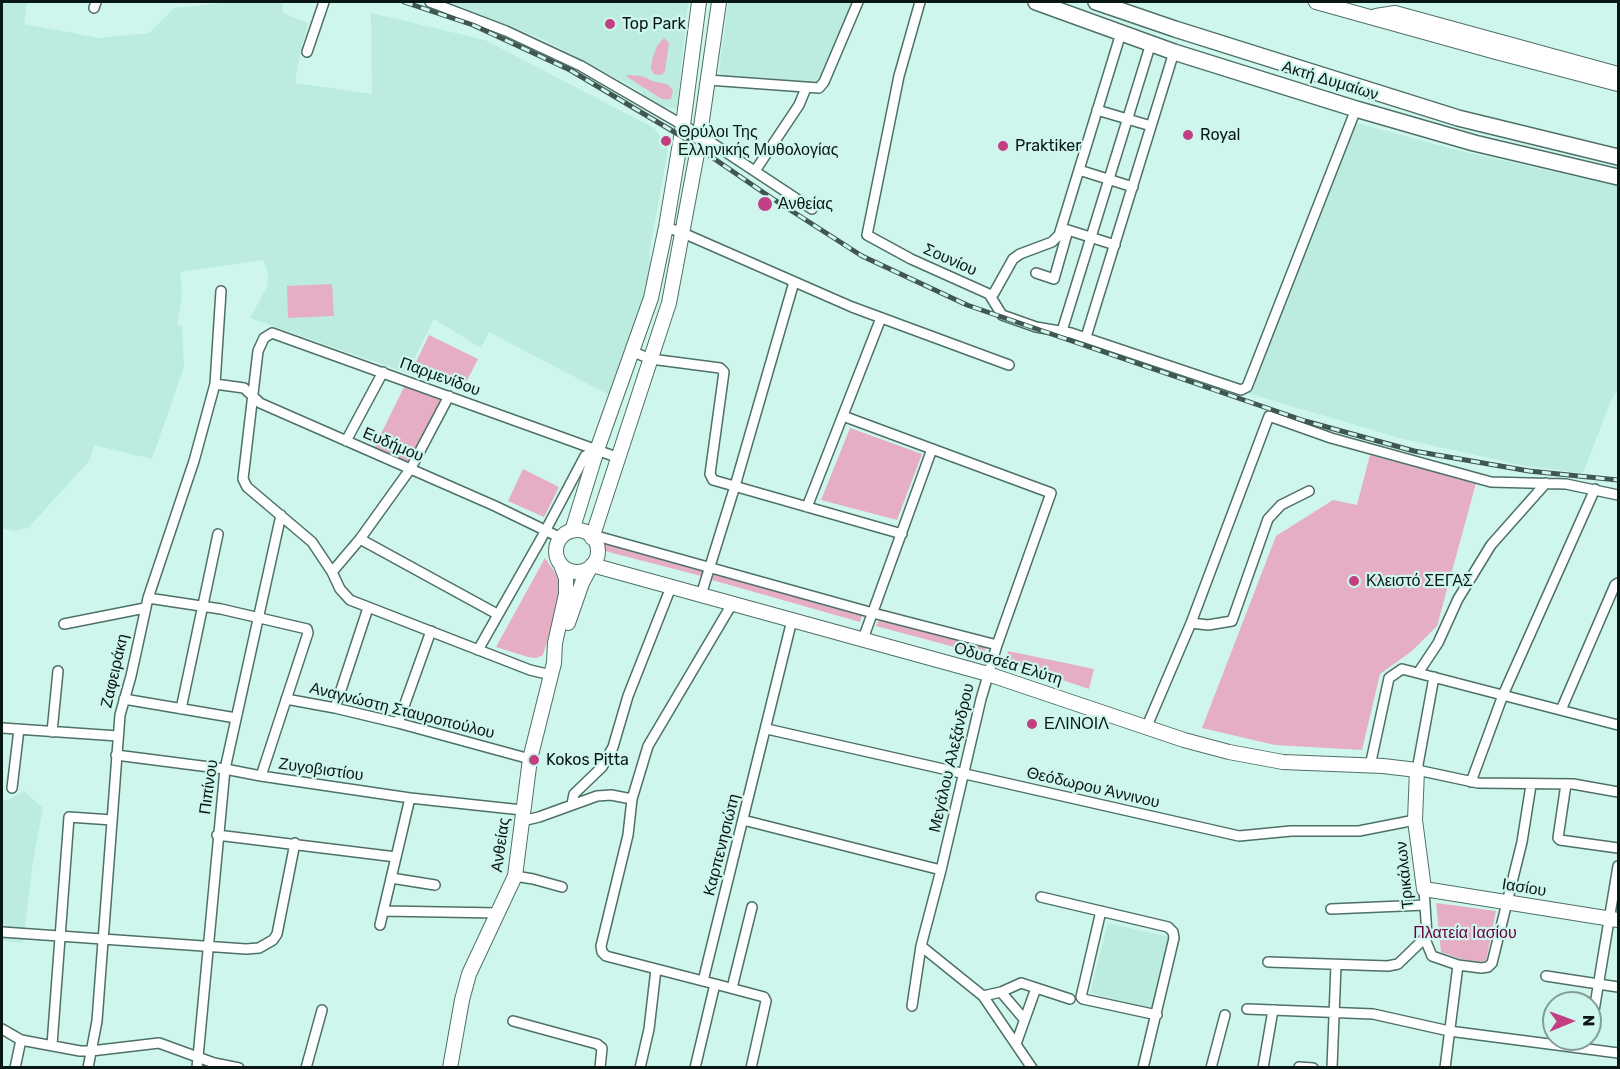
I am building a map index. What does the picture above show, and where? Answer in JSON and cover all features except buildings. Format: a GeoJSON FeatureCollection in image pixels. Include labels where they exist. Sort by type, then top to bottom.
{"type":"FeatureCollection","features":[{"type":"Feature","properties":{"kind":"main road"},"geometry":{"type":"LineString","coordinates":[[699,2],[666,227],[651,297],[566,535],[556,553],[561,565],[573,572],[579,572],[591,566],[597,553],[593,536],[669,303],[700,135],[719,2]]}},
{"type":"Feature","properties":{"kind":"main road","name":"Ακτή Δυμαίων"},"geometry":{"type":"LineString","coordinates":[[1036,2],[1174,52],[1356,109],[1474,143],[1618,177]]}},
{"type":"Feature","properties":{"kind":"main road","name":"Ακτή Δυμαίων"},"geometry":{"type":"LineString","coordinates":[[1096,2],[1458,118],[1618,157]]}},
{"type":"Feature","properties":{"kind":"main road"},"geometry":{"type":"LineString","coordinates":[[1316,2],[1618,84]]}},
{"type":"Feature","properties":{"kind":"main road"},"geometry":{"type":"LineString","coordinates":[[1371,17],[1395,13],[1618,74]]}},
{"type":"Feature","properties":{"kind":"main road"},"geometry":{"type":"LineString","coordinates":[[695,25],[716,28]]}},
{"type":"Feature","properties":{"kind":"main road"},"geometry":{"type":"LineString","coordinates":[[566,535],[585,532],[593,536]]}},
{"type":"Feature","properties":{"kind":"main road","name":"Ανθείας"},"geometry":{"type":"LineString","coordinates":[[450,1068],[469,974],[515,876],[530,759],[551,675],[555,642],[567,594],[566,578],[561,565]]}},
{"type":"Feature","properties":{"kind":"main road","name":"Ανθείας"},"geometry":{"type":"LineString","coordinates":[[555,656],[561,646],[582,583],[591,566]]}},
{"type":"Feature","properties":{"kind":"main road","name":"Οδυσσέα Ελύτη"},"geometry":{"type":"LineString","coordinates":[[591,566],[988,674],[1184,740],[1264,759],[1417,770]]}},
{"type":"Feature","properties":{"kind":"main road","name":"Τρικάλων"},"geometry":{"type":"LineString","coordinates":[[1417,770],[1415,820],[1424,889]]}},
{"type":"Feature","properties":{"kind":"main road","name":"Ιασίου"},"geometry":{"type":"LineString","coordinates":[[1424,889],[1614,919]]}},
{"type":"Feature","properties":{"kind":"street"},"geometry":{"type":"LineString","coordinates":[[307,52],[324,2]]}},
{"type":"Feature","properties":{"kind":"street"},"geometry":{"type":"LineString","coordinates":[[430,2],[556,53],[700,135],[812,209]]}},
{"type":"Feature","properties":{"kind":"street"},"geometry":{"type":"LineString","coordinates":[[708,80],[819,88],[823,85],[858,2]]}},
{"type":"Feature","properties":{"kind":"street","name":"Σουνίου"},"geometry":{"type":"LineString","coordinates":[[920,2],[899,76],[867,235],[911,259],[991,296],[1002,315],[1036,327],[1086,337],[1241,390],[1247,387],[1356,109]]}},
{"type":"Feature","properties":{"kind":"street"},"geometry":{"type":"LineString","coordinates":[[1036,273],[1054,279],[1079,170],[1121,33]]}},
{"type":"Feature","properties":{"kind":"street"},"geometry":{"type":"LineString","coordinates":[[1062,331],[1151,43]]}},
{"type":"Feature","properties":{"kind":"street"},"geometry":{"type":"LineString","coordinates":[[1086,337],[1174,52]]}},
{"type":"Feature","properties":{"kind":"street"},"geometry":{"type":"LineString","coordinates":[[755,171],[799,105],[806,88]]}},
{"type":"Feature","properties":{"kind":"street"},"geometry":{"type":"LineString","coordinates":[[1097,110],[1151,126]]}},
{"type":"Feature","properties":{"kind":"street"},"geometry":{"type":"LineString","coordinates":[[1079,170],[1133,187]]}},
{"type":"Feature","properties":{"kind":"street"},"geometry":{"type":"LineString","coordinates":[[666,227],[881,318],[1009,365]]}},
{"type":"Feature","properties":{"kind":"street"},"geometry":{"type":"LineString","coordinates":[[991,296],[1013,259],[1052,242],[1064,231]]}},
{"type":"Feature","properties":{"kind":"street"},"geometry":{"type":"LineString","coordinates":[[1064,231],[1115,245]]}},
{"type":"Feature","properties":{"kind":"street"},"geometry":{"type":"LineString","coordinates":[[701,595],[794,282]]}},
{"type":"Feature","properties":{"kind":"street","name":"Ζαφειράκη"},"geometry":{"type":"LineString","coordinates":[[88,1068],[96,1030],[116,755],[124,699],[148,597],[194,460],[214,384],[221,291]]}},
{"type":"Feature","properties":{"kind":"street"},"geometry":{"type":"LineString","coordinates":[[807,507],[881,318]]}},
{"type":"Feature","properties":{"kind":"street","name":"Παρμενίδου"},"geometry":{"type":"LineString","coordinates":[[252,395],[258,351],[264,338],[272,333],[619,458]]}},
{"type":"Feature","properties":{"kind":"street"},"geometry":{"type":"LineString","coordinates":[[633,352],[651,359],[720,368],[724,372],[710,474],[713,480],[902,534]]}},
{"type":"Feature","properties":{"kind":"street"},"geometry":{"type":"LineString","coordinates":[[346,441],[383,372]]}},
{"type":"Feature","properties":{"kind":"street","name":"Ευδήμου"},"geometry":{"type":"LineString","coordinates":[[214,384],[244,388],[260,403],[411,468],[546,530],[566,535]]}},
{"type":"Feature","properties":{"kind":"street"},"geometry":{"type":"LineString","coordinates":[[252,395],[244,484],[312,542],[344,595],[368,608],[530,670],[551,675]]}},
{"type":"Feature","properties":{"kind":"street"},"geometry":{"type":"LineString","coordinates":[[332,572],[360,539],[411,468],[449,396]]}},
{"type":"Feature","properties":{"kind":"street","name":"Μεγάλου Αλεξάνδρου"},"geometry":{"type":"LineString","coordinates":[[843,416],[1051,493],[988,674],[921,946],[912,1006]]}},
{"type":"Feature","properties":{"kind":"street"},"geometry":{"type":"LineString","coordinates":[[1147,726],[1191,623],[1269,416],[1331,438],[1491,482],[1566,484],[1618,495]]}},
{"type":"Feature","properties":{"kind":"street"},"geometry":{"type":"LineString","coordinates":[[863,639],[932,449]]}},
{"type":"Feature","properties":{"kind":"street"},"geometry":{"type":"LineString","coordinates":[[478,650],[585,456],[597,450]]}},
{"type":"Feature","properties":{"kind":"street"},"geometry":{"type":"LineString","coordinates":[[1418,673],[1438,643],[1458,599],[1487,551],[1504,528],[1545,483]]}},
{"type":"Feature","properties":{"kind":"street"},"geometry":{"type":"LineString","coordinates":[[1471,782],[1503,695],[1595,489]]}},
{"type":"Feature","properties":{"kind":"street"},"geometry":{"type":"LineString","coordinates":[[1191,623],[1208,626],[1232,621],[1268,519],[1281,505],[1309,491]]}},
{"type":"Feature","properties":{"kind":"street","name":"Πιπίνου"},"geometry":{"type":"LineString","coordinates":[[197,1063],[225,769],[281,515]]}},
{"type":"Feature","properties":{"kind":"street"},"geometry":{"type":"LineString","coordinates":[[181,709],[218,534]]}},
{"type":"Feature","properties":{"kind":"street"},"geometry":{"type":"LineString","coordinates":[[593,536],[997,645]]}},
{"type":"Feature","properties":{"kind":"street"},"geometry":{"type":"LineString","coordinates":[[360,539],[497,614]]}},
{"type":"Feature","properties":{"kind":"street"},"geometry":{"type":"LineString","coordinates":[[1561,710],[1617,584]]}},
{"type":"Feature","properties":{"kind":"street"},"geometry":{"type":"LineString","coordinates":[[572,804],[574,794],[602,767],[610,754],[628,696],[671,587]]}},
{"type":"Feature","properties":{"kind":"street","name":"Αναγνώστη Σταυροπούλου"},"geometry":{"type":"LineString","coordinates":[[148,597],[258,616],[307,629],[308,633],[286,699],[398,723],[530,759]]}},
{"type":"Feature","properties":{"kind":"street"},"geometry":{"type":"LineString","coordinates":[[732,604],[648,746],[632,799],[628,836],[601,946],[606,956],[764,997],[766,1001],[751,1068]]}},
{"type":"Feature","properties":{"kind":"street"},"geometry":{"type":"LineString","coordinates":[[64,624],[145,608]]}},
{"type":"Feature","properties":{"kind":"street"},"geometry":{"type":"LineString","coordinates":[[335,708],[368,608]]}},
{"type":"Feature","properties":{"kind":"street","name":"Καρπενησιώτη"},"geometry":{"type":"LineString","coordinates":[[703,981],[767,729],[792,620]]}},
{"type":"Feature","properties":{"kind":"street"},"geometry":{"type":"LineString","coordinates":[[398,723],[431,632]]}},
{"type":"Feature","properties":{"kind":"street"},"geometry":{"type":"LineString","coordinates":[[1370,766],[1389,678],[1402,669],[1618,725]]}},
{"type":"Feature","properties":{"kind":"street"},"geometry":{"type":"LineString","coordinates":[[52,732],[58,671]]}},
{"type":"Feature","properties":{"kind":"street","name":"Τρικάλων"},"geometry":{"type":"LineString","coordinates":[[1417,770],[1434,677]]}},
{"type":"Feature","properties":{"kind":"street"},"geometry":{"type":"LineString","coordinates":[[124,699],[236,718]]}},
{"type":"Feature","properties":{"kind":"street"},"geometry":{"type":"LineString","coordinates":[[261,776],[286,699]]}},
{"type":"Feature","properties":{"kind":"street"},"geometry":{"type":"LineString","coordinates":[[2,728],[118,736]]}},
{"type":"Feature","properties":{"kind":"street"},"geometry":{"type":"LineString","coordinates":[[12,788],[19,729]]}},
{"type":"Feature","properties":{"kind":"street","name":"Θεόδωρου Άννινου"},"geometry":{"type":"LineString","coordinates":[[767,729],[1239,836],[1291,831],[1359,831],[1415,820]]}},
{"type":"Feature","properties":{"kind":"street","name":"Ζυγοβιστίου"},"geometry":{"type":"LineString","coordinates":[[116,755],[225,769],[522,815]]}},
{"type":"Feature","properties":{"kind":"street"},"geometry":{"type":"LineString","coordinates":[[1417,770],[1471,782],[1566,784],[1618,792]]}},
{"type":"Feature","properties":{"kind":"street"},"geometry":{"type":"LineString","coordinates":[[1566,784],[1558,838],[1618,848]]}},
{"type":"Feature","properties":{"kind":"street"},"geometry":{"type":"LineString","coordinates":[[1268,962],[1393,966],[1402,961],[1425,939],[1432,956],[1480,968],[1491,965],[1522,842],[1531,785]]}},
{"type":"Feature","properties":{"kind":"street"},"geometry":{"type":"LineString","coordinates":[[522,815],[539,817],[601,795],[632,799]]}},
{"type":"Feature","properties":{"kind":"street"},"geometry":{"type":"LineString","coordinates":[[380,925],[410,798]]}},
{"type":"Feature","properties":{"kind":"street"},"geometry":{"type":"LineString","coordinates":[[52,1046],[69,817],[112,819]]}},
{"type":"Feature","properties":{"kind":"street"},"geometry":{"type":"LineString","coordinates":[[743,820],[941,870]]}},
{"type":"Feature","properties":{"kind":"street"},"geometry":{"type":"LineString","coordinates":[[217,835],[396,857]]}},
{"type":"Feature","properties":{"kind":"street"},"geometry":{"type":"LineString","coordinates":[[2,932],[254,949],[267,945],[279,929],[296,843]]}},
{"type":"Feature","properties":{"kind":"street"},"geometry":{"type":"LineString","coordinates":[[1597,991],[1614,919],[1618,866]]}},
{"type":"Feature","properties":{"kind":"street"},"geometry":{"type":"LineString","coordinates":[[515,876],[562,887]]}},
{"type":"Feature","properties":{"kind":"street"},"geometry":{"type":"LineString","coordinates":[[391,878],[435,885]]}},
{"type":"Feature","properties":{"kind":"street","name":"Τρικάλων"},"geometry":{"type":"LineString","coordinates":[[1424,889],[1427,931],[1425,939]]}},
{"type":"Feature","properties":{"kind":"street"},"geometry":{"type":"LineString","coordinates":[[1041,897],[1168,927],[1173,932],[1174,938],[1143,1068]]}},
{"type":"Feature","properties":{"kind":"street"},"geometry":{"type":"LineString","coordinates":[[1331,909],[1425,906]]}},
{"type":"Feature","properties":{"kind":"street"},"geometry":{"type":"LineString","coordinates":[[732,988],[752,907]]}},
{"type":"Feature","properties":{"kind":"street"},"geometry":{"type":"LineString","coordinates":[[383,911],[498,913]]}},
{"type":"Feature","properties":{"kind":"street"},"geometry":{"type":"LineString","coordinates":[[1101,911],[1081,997],[1157,1015]]}},
{"type":"Feature","properties":{"kind":"street"},"geometry":{"type":"LineString","coordinates":[[921,946],[983,996],[1032,1068]]}},
{"type":"Feature","properties":{"kind":"street"},"geometry":{"type":"LineString","coordinates":[[1445,1068],[1458,964]]}},
{"type":"Feature","properties":{"kind":"street"},"geometry":{"type":"LineString","coordinates":[[1332,1068],[1336,965]]}},
{"type":"Feature","properties":{"kind":"street"},"geometry":{"type":"LineString","coordinates":[[640,1068],[649,1029],[656,969]]}},
{"type":"Feature","properties":{"kind":"street"},"geometry":{"type":"LineString","coordinates":[[1546,976],[1618,987]]}},
{"type":"Feature","properties":{"kind":"street"},"geometry":{"type":"LineString","coordinates":[[983,996],[1001,992],[1021,983],[1070,999]]}},
{"type":"Feature","properties":{"kind":"street"},"geometry":{"type":"LineString","coordinates":[[694,1068],[715,984]]}},
{"type":"Feature","properties":{"kind":"street"},"geometry":{"type":"LineString","coordinates":[[1016,1044],[1036,988]]}},
{"type":"Feature","properties":{"kind":"street"},"geometry":{"type":"LineString","coordinates":[[1001,992],[1024,1019]]}},
{"type":"Feature","properties":{"kind":"street"},"geometry":{"type":"LineString","coordinates":[[1247,1009],[1335,1011],[1386,1016],[1449,1031],[1542,1044]]}},
{"type":"Feature","properties":{"kind":"street"},"geometry":{"type":"LineString","coordinates":[[306,1068],[322,1010]]}},
{"type":"Feature","properties":{"kind":"street"},"geometry":{"type":"LineString","coordinates":[[1263,1068],[1273,1010]]}},
{"type":"Feature","properties":{"kind":"street"},"geometry":{"type":"LineString","coordinates":[[1212,1068],[1225,1015]]}},
{"type":"Feature","properties":{"kind":"street"},"geometry":{"type":"LineString","coordinates":[[513,1021],[597,1044],[602,1047],[600,1068]]}},
{"type":"Feature","properties":{"kind":"street"},"geometry":{"type":"LineString","coordinates":[[2,1029],[21,1040],[91,1051],[159,1043],[197,1063],[239,1068]]}},
{"type":"Feature","properties":{"kind":"street"},"geometry":{"type":"LineString","coordinates":[[15,1068],[21,1040]]}},
{"type":"Feature","properties":{"kind":"street"},"geometry":{"type":"LineString","coordinates":[[1598,1051],[1618,1053]]}},
{"type":"Feature","properties":{"kind":"street"},"geometry":{"type":"LineString","coordinates":[[1299,1067],[1312,1068]]}},
{"type":"Feature","properties":{"kind":"shaded area"},"geometry":{"type":"Polygon","coordinates":[[[2,2],[27,2],[24,24],[99,38],[149,33],[174,8],[234,2],[283,2],[283,13],[308,23],[295,83],[372,94],[371,13],[485,40],[654,128],[668,150],[649,255],[652,265],[639,315],[611,396],[489,332],[481,348],[434,319],[407,373],[250,318],[267,287],[268,273],[263,260],[180,272],[182,295],[177,325],[182,326],[184,367],[152,459],[94,445],[90,460],[28,528],[14,531],[2,528],[2,2]]]}},
{"type":"Feature","properties":{"kind":"shaded area"},"geometry":{"type":"Polygon","coordinates":[[[448,2],[688,2],[677,109],[657,106],[642,97],[642,92],[542,39],[448,2]]]}},
{"type":"Feature","properties":{"kind":"shaded area"},"geometry":{"type":"Polygon","coordinates":[[[728,2],[853,2],[825,69],[816,84],[721,75],[719,71],[728,2]]]}},
{"type":"Feature","properties":{"kind":"shaded area"},"geometry":{"type":"Polygon","coordinates":[[[1357,123],[1456,150],[1618,186],[1618,389],[1610,403],[1583,473],[1525,466],[1403,439],[1247,393],[1357,123]]]}},
{"type":"Feature","properties":{"kind":"shaded area"},"geometry":{"type":"Polygon","coordinates":[[[24,791],[43,808],[33,861],[23,943],[2,941],[2,800],[8,800],[24,791]]]}},
{"type":"Feature","properties":{"kind":"shaded area"},"geometry":{"type":"Polygon","coordinates":[[[1108,923],[1170,937],[1152,1009],[1090,993],[1108,923]]]}},
{"type":"Feature","properties":{"kind":"green space"},"geometry":{"type":"Polygon","coordinates":[[[664,38],[669,43],[665,71],[661,75],[654,74],[651,69],[652,60],[657,46],[664,38]]]}},
{"type":"Feature","properties":{"kind":"green space"},"geometry":{"type":"Polygon","coordinates":[[[627,75],[642,76],[667,84],[673,90],[671,99],[662,99],[627,75]]]}},
{"type":"Feature","properties":{"kind":"green space"},"geometry":{"type":"Polygon","coordinates":[[[332,284],[334,316],[288,318],[287,286],[332,284]]]}},
{"type":"Feature","properties":{"kind":"green space"},"geometry":{"type":"Polygon","coordinates":[[[429,335],[478,359],[464,386],[416,362],[429,335]]]}},
{"type":"Feature","properties":{"kind":"green space"},"geometry":{"type":"Polygon","coordinates":[[[407,381],[449,396],[411,468],[372,452],[407,381]]]}},
{"type":"Feature","properties":{"kind":"green space"},"geometry":{"type":"Polygon","coordinates":[[[850,428],[922,454],[897,520],[821,500],[850,428]]]}},
{"type":"Feature","properties":{"kind":"green space","name":"Κλειστό ΣΕΓΑΣ"},"geometry":{"type":"Polygon","coordinates":[[[1370,455],[1476,483],[1437,626],[1412,651],[1380,674],[1362,750],[1275,745],[1202,728],[1276,536],[1333,500],[1357,505],[1370,455]]]}},
{"type":"Feature","properties":{"kind":"green space"},"geometry":{"type":"Polygon","coordinates":[[[523,469],[559,487],[544,517],[508,501],[523,469]]]}},
{"type":"Feature","properties":{"kind":"green space"},"geometry":{"type":"Polygon","coordinates":[[[605,543],[703,570],[701,576],[605,551],[605,543]]]}},
{"type":"Feature","properties":{"kind":"green space"},"geometry":{"type":"Polygon","coordinates":[[[545,558],[558,577],[561,592],[543,655],[536,658],[528,657],[496,647],[545,558]]]}},
{"type":"Feature","properties":{"kind":"green space"},"geometry":{"type":"Polygon","coordinates":[[[714,573],[862,615],[860,622],[712,580],[714,573]]]}},
{"type":"Feature","properties":{"kind":"green space"},"geometry":{"type":"Polygon","coordinates":[[[879,619],[986,647],[984,655],[876,626],[879,619]]]}},
{"type":"Feature","properties":{"kind":"green space"},"geometry":{"type":"Polygon","coordinates":[[[1008,651],[1094,669],[1089,689],[1006,661],[1008,651]]]}},
{"type":"Feature","properties":{"kind":"green space","name":"Πλατεία Ιασίου"},"geometry":{"type":"Polygon","coordinates":[[[1436,903],[1496,911],[1486,961],[1461,959],[1441,952],[1436,903]]]}},
{"type":"Feature","properties":{"kind":"railway"},"geometry":{"type":"LineString","coordinates":[[404,2],[473,25],[570,70],[681,136],[862,256],[967,305],[1305,421],[1414,451],[1529,471],[1618,480]]}},
{"type":"Feature","properties":{"kind":"place","name":"Top Park"},"geometry":{"type":"Point","coordinates":[610,24]}},
{"type":"Feature","properties":{"kind":"place","name":"Royal"},"geometry":{"type":"Point","coordinates":[1188,135]}},
{"type":"Feature","properties":{"kind":"place","name":"Θρύλοι Της Ελληνικής Μυθολογίας"},"geometry":{"type":"Point","coordinates":[666,141]}},
{"type":"Feature","properties":{"kind":"place","name":"Praktiker"},"geometry":{"type":"Point","coordinates":[1003,146]}},
{"type":"Feature","properties":{"kind":"place","name":"Ανθείας"},"geometry":{"type":"Point","coordinates":[765,204]}},
{"type":"Feature","properties":{"kind":"place","name":"Κλειστό ΣΕΓΑΣ"},"geometry":{"type":"Point","coordinates":[1354,581]}},
{"type":"Feature","properties":{"kind":"place","name":"ΕΛΙΝΟΙΛ"},"geometry":{"type":"Point","coordinates":[1032,724]}},
{"type":"Feature","properties":{"kind":"place","name":"Kokos Pitta"},"geometry":{"type":"Point","coordinates":[534,760]}}]}
